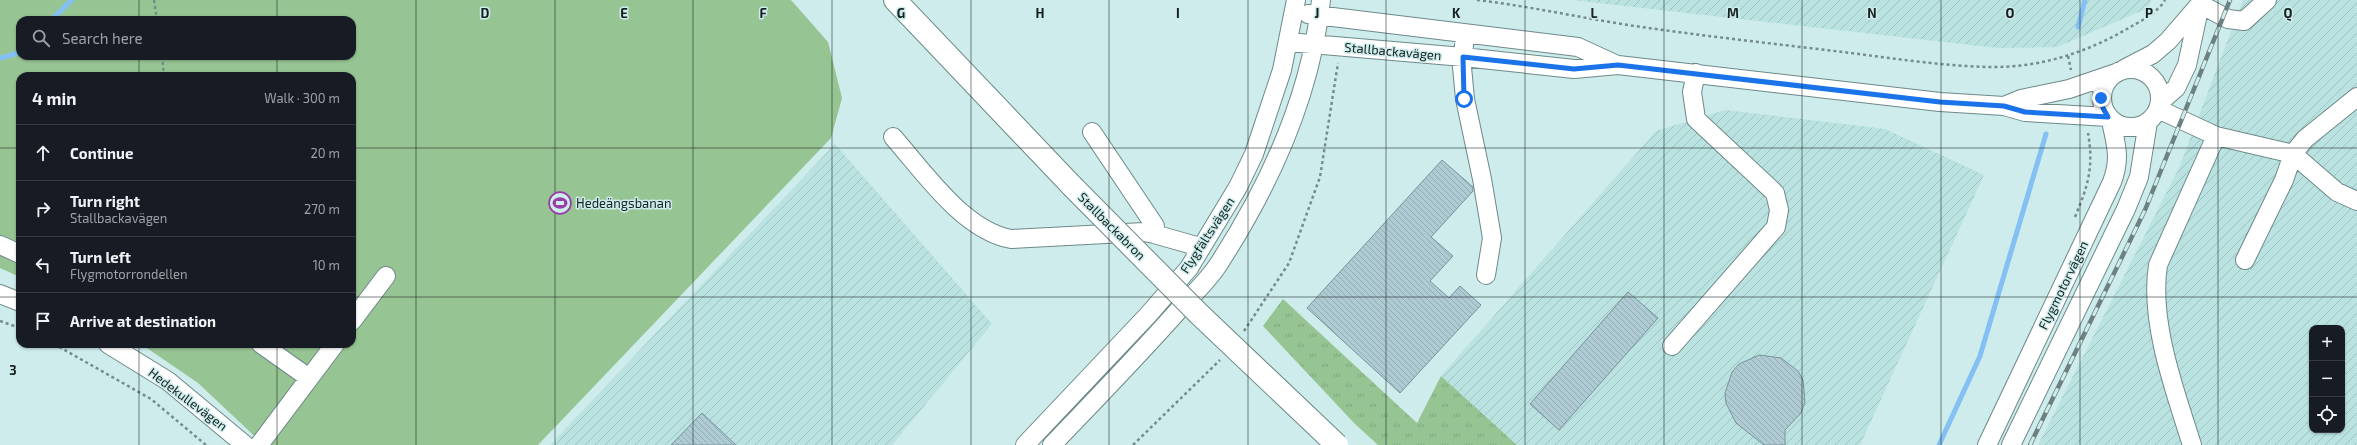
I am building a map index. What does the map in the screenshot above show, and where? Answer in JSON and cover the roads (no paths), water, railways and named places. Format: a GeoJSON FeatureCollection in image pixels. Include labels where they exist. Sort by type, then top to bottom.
{"type":"FeatureCollection","features":[{"type":"Feature","properties":{"kind":"highway","name":"Stallbackabron"},"geometry":{"type":"LineString","coordinates":[[895,0],[1072,186],[1199,314],[1337,445]]}},
{"type":"Feature","properties":{"kind":"street"},"geometry":{"type":"LineString","coordinates":[[2155,111],[2158,88],[2150,77],[2134,69],[2120,71],[2108,79],[2101,98],[2103,108],[2110,119],[2129,127],[2139,126],[2155,111],[2176,88],[2187,66],[2193,44],[2200,2],[2228,19],[2244,21],[2268,0]]}},
{"type":"Feature","properties":{"kind":"street","name":"Stallbackavägen"},"geometry":{"type":"LineString","coordinates":[[2004,106],[2021,99],[2076,86],[2120,71],[2158,50],[2200,2]]}},
{"type":"Feature","properties":{"kind":"street","name":"Stallbackavägen"},"geometry":{"type":"LineString","coordinates":[[1295,7],[1320,7],[1465,32],[1578,47],[1618,65]]}},
{"type":"Feature","properties":{"kind":"street","name":"Flygfältsvägen"},"geometry":{"type":"LineString","coordinates":[[1026,445],[1148,315],[1189,268],[1200,247],[1238,187],[1254,154],[1282,70],[1295,7]]}},
{"type":"Feature","properties":{"kind":"street","name":"Flygfältsvägen"},"geometry":{"type":"LineString","coordinates":[[1052,445],[1147,346],[1217,266],[1277,159],[1302,93],[1315,45],[1320,7]]}},
{"type":"Feature","properties":{"kind":"street"},"geometry":{"type":"LineString","coordinates":[[1465,32],[1463,57],[1464,99],[1482,179],[1492,238],[1486,275]]}},
{"type":"Feature","properties":{"kind":"street","name":"Stallbackavägen"},"geometry":{"type":"LineString","coordinates":[[1288,42],[1463,57],[1574,69],[1618,65],[1940,102],[2004,106],[2025,112],[2084,115],[2110,119]]}},
{"type":"Feature","properties":{"kind":"street"},"geometry":{"type":"LineString","coordinates":[[1672,346],[1776,227],[1779,210],[1775,193],[1696,119],[1692,92],[1696,73]]}},
{"type":"Feature","properties":{"kind":"street"},"geometry":{"type":"LineString","coordinates":[[2245,260],[2284,180],[2293,154],[2305,139],[2357,97]]}},
{"type":"Feature","properties":{"kind":"street"},"geometry":{"type":"LineString","coordinates":[[2155,111],[2216,136],[2293,154],[2338,192],[2357,201]]}},
{"type":"Feature","properties":{"kind":"street","name":"Flygmotorvägen"},"geometry":{"type":"LineString","coordinates":[[2011,445],[2126,209],[2139,177],[2155,111]]}},
{"type":"Feature","properties":{"kind":"street","name":"Flygmotorvägen"},"geometry":{"type":"LineString","coordinates":[[1987,445],[2117,167],[2118,155],[2110,119]]}},
{"type":"Feature","properties":{"kind":"street"},"geometry":{"type":"LineString","coordinates":[[1092,132],[1155,226],[1154,234]]}},
{"type":"Feature","properties":{"kind":"street"},"geometry":{"type":"LineString","coordinates":[[2192,445],[2162,334],[2155,284],[2158,265],[2216,136]]}},
{"type":"Feature","properties":{"kind":"street"},"geometry":{"type":"LineString","coordinates":[[893,137],[955,206],[983,230],[997,236],[1011,239],[1144,232],[1200,247]]}},
{"type":"Feature","properties":{"kind":"street"},"geometry":{"type":"LineString","coordinates":[[0,245],[16,252]]}},
{"type":"Feature","properties":{"kind":"street"},"geometry":{"type":"LineString","coordinates":[[356,316],[386,276]]}},
{"type":"Feature","properties":{"kind":"street"},"geometry":{"type":"LineString","coordinates":[[0,294],[16,300]]}},
{"type":"Feature","properties":{"kind":"street","name":"Hedekullevägen"},"geometry":{"type":"LineString","coordinates":[[114,348],[168,381],[245,445]]}},
{"type":"Feature","properties":{"kind":"street"},"geometry":{"type":"LineString","coordinates":[[266,348],[309,378]]}},
{"type":"Feature","properties":{"kind":"street"},"geometry":{"type":"LineString","coordinates":[[259,445],[332,348]]}},
{"type":"Feature","properties":{"kind":"waterway"},"geometry":{"type":"LineString","coordinates":[[55,16],[72,0]]}},
{"type":"Feature","properties":{"kind":"waterway"},"geometry":{"type":"LineString","coordinates":[[2078,27],[2085,0]]}},
{"type":"Feature","properties":{"kind":"waterway"},"geometry":{"type":"LineString","coordinates":[[0,58],[16,53]]}},
{"type":"Feature","properties":{"kind":"waterway"},"geometry":{"type":"LineString","coordinates":[[1939,445],[1980,356],[2046,134]]}},
{"type":"Feature","properties":{"kind":"railway"},"geometry":{"type":"LineString","coordinates":[[2030,445],[2145,210],[2230,0]]}},
{"type":"Feature","properties":{"kind":"place","name":"Hedeängsbanan"},"geometry":{"type":"Point","coordinates":[560,203]}}]}
